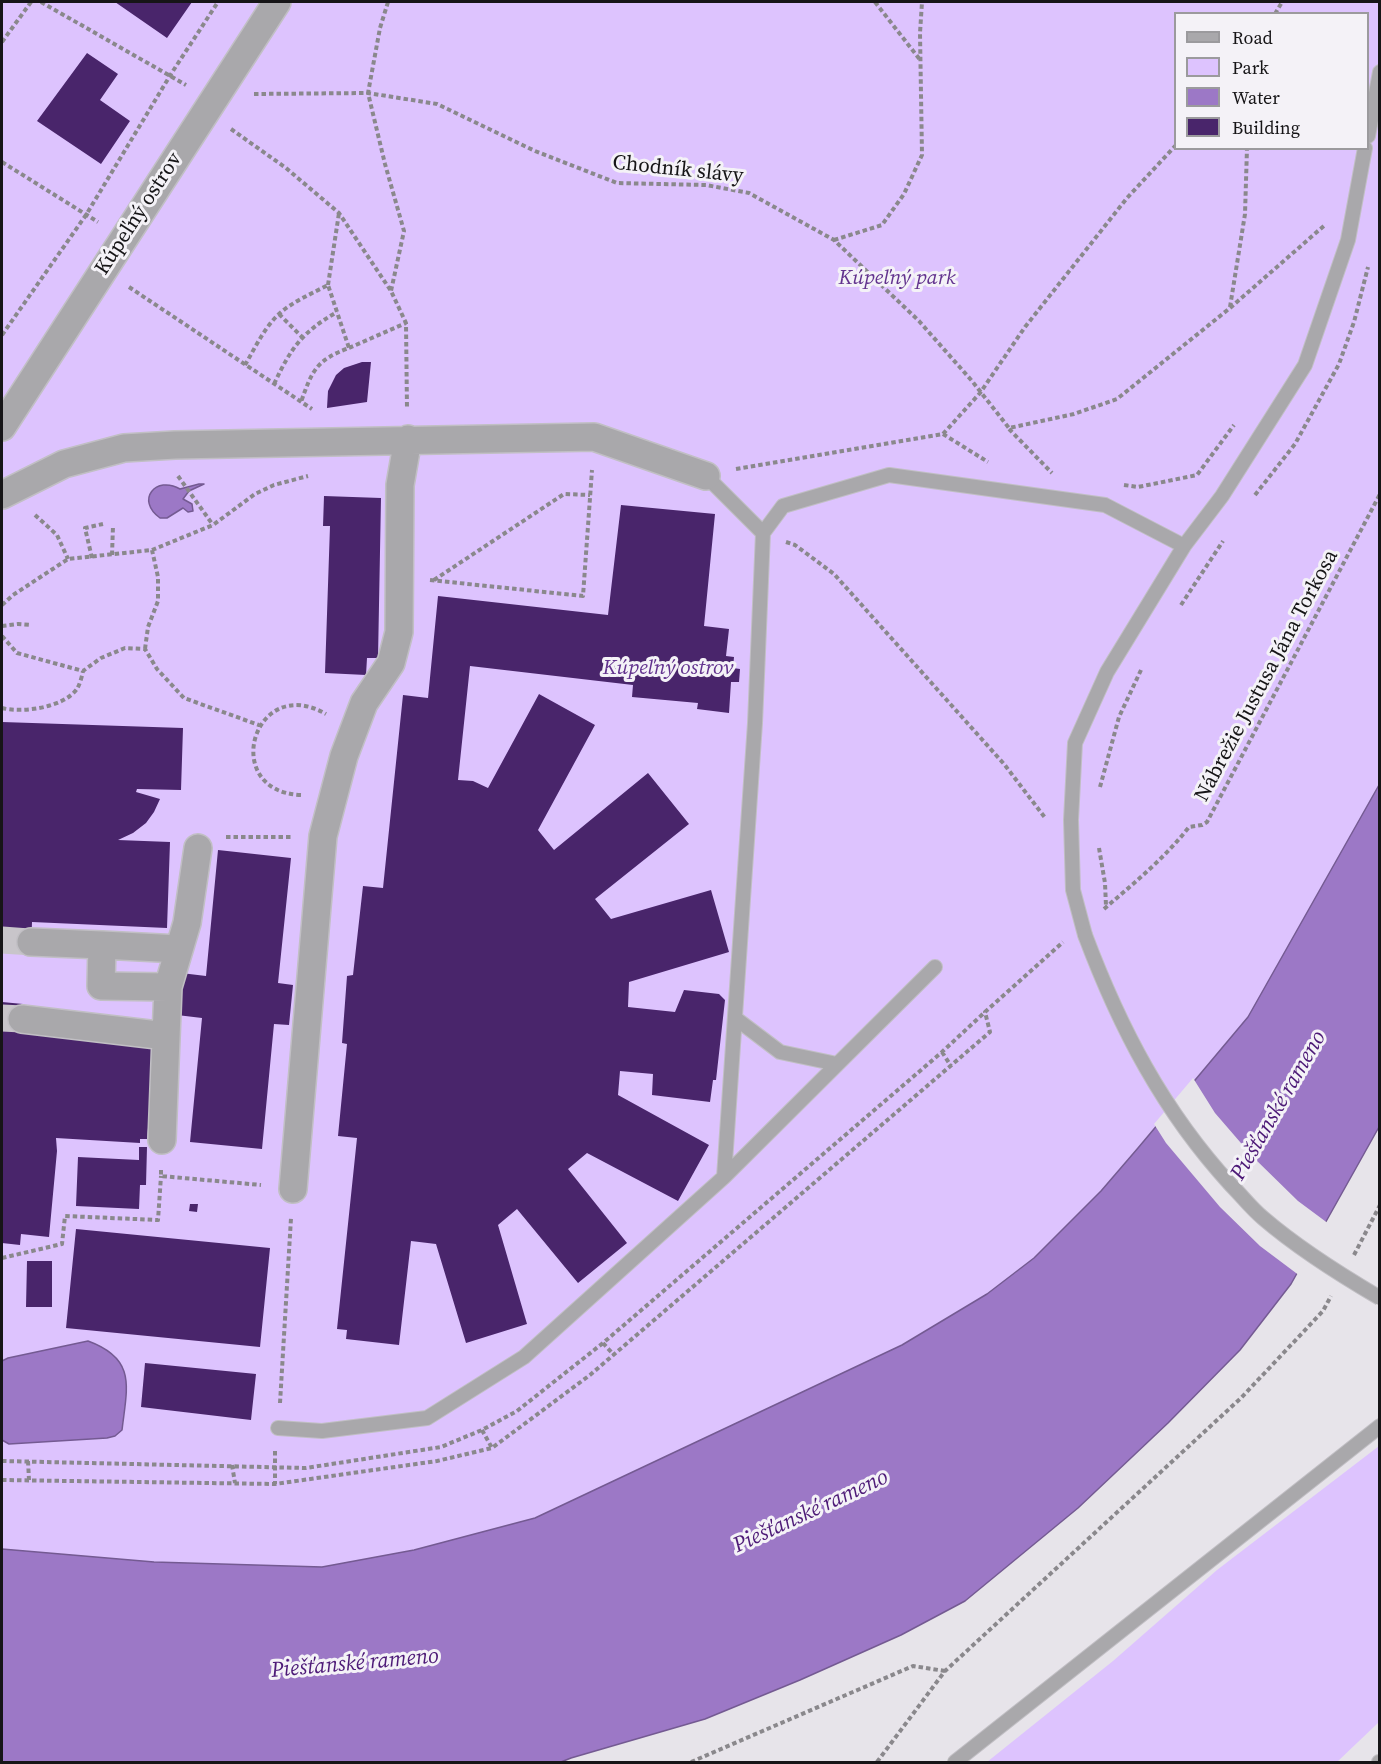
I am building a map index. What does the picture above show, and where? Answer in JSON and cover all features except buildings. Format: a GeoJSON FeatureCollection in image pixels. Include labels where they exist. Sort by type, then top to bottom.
{"type":"FeatureCollection","features":[{"type":"Feature","properties":{"kind":"street","name":"Kúpeľný ostrov"},"geometry":{"type":"LineString","coordinates":[[2,427],[277,2]]}},
{"type":"Feature","properties":{"kind":"street"},"geometry":{"type":"LineString","coordinates":[[6,493],[64,464],[124,448],[408,440],[594,436],[706,476]]}},
{"type":"Feature","properties":{"kind":"street"},"geometry":{"type":"LineString","coordinates":[[293,1188],[323,836],[341,764],[364,703],[391,663],[399,632],[400,485],[408,440]]}},
{"type":"Feature","properties":{"kind":"street"},"geometry":{"type":"LineString","coordinates":[[162,1140],[168,987],[187,923],[198,848]]}},
{"type":"Feature","properties":{"kind":"street"},"geometry":{"type":"LineString","coordinates":[[31,942],[179,949]]}},
{"type":"Feature","properties":{"kind":"street"},"geometry":{"type":"LineString","coordinates":[[101,1028],[102,945]]}},
{"type":"Feature","properties":{"kind":"street"},"geometry":{"type":"LineString","coordinates":[[101,986],[168,987]]}},
{"type":"Feature","properties":{"kind":"street"},"geometry":{"type":"LineString","coordinates":[[22,1019],[166,1036]]}},
{"type":"Feature","properties":{"kind":"lane"},"geometry":{"type":"LineString","coordinates":[[1369,131],[1380,72]]}},
{"type":"Feature","properties":{"kind":"lane"},"geometry":{"type":"LineString","coordinates":[[1365,150],[1348,240],[1305,365],[1222,496],[1184,546],[1107,672],[1075,743],[1071,793],[1073,890],[1084,930],[1106,992],[1154,1083],[1206,1157],[1261,1217],[1316,1260],[1380,1298]]}},
{"type":"Feature","properties":{"kind":"lane"},"geometry":{"type":"LineString","coordinates":[[724,1177],[755,723],[762,533],[783,507],[888,475],[1105,505],[1184,546]]}},
{"type":"Feature","properties":{"kind":"lane"},"geometry":{"type":"LineString","coordinates":[[706,476],[762,533]]}},
{"type":"Feature","properties":{"kind":"lane"},"geometry":{"type":"LineString","coordinates":[[278,1428],[322,1431],[427,1418],[524,1357],[724,1177],[935,968]]}},
{"type":"Feature","properties":{"kind":"lane"},"geometry":{"type":"LineString","coordinates":[[735,1018],[780,1052],[837,1064]]}},
{"type":"Feature","properties":{"kind":"lane"},"geometry":{"type":"LineString","coordinates":[[956,1762],[1380,1426]]}},
{"type":"Feature","properties":{"kind":"path"},"geometry":{"type":"LineString","coordinates":[[2,42],[31,2]]}},
{"type":"Feature","properties":{"kind":"path"},"geometry":{"type":"LineString","coordinates":[[41,2],[171,74]]}},
{"type":"Feature","properties":{"kind":"path"},"geometry":{"type":"LineString","coordinates":[[2,334],[86,215],[171,74],[218,2]]}},
{"type":"Feature","properties":{"kind":"path"},"geometry":{"type":"LineString","coordinates":[[388,2],[380,28],[368,93],[404,231],[391,291]]}},
{"type":"Feature","properties":{"kind":"path"},"geometry":{"type":"LineString","coordinates":[[875,2],[921,62]]}},
{"type":"Feature","properties":{"kind":"path"},"geometry":{"type":"LineString","coordinates":[[834,240],[882,225],[904,194],[922,156],[922,2]]}},
{"type":"Feature","properties":{"kind":"path","name":"Chodník slávy"},"geometry":{"type":"LineString","coordinates":[[211,103],[368,93],[437,104],[535,151],[617,183],[706,186],[749,193],[834,240],[919,321],[972,381],[1009,428],[1055,475],[1043,474]]}},
{"type":"Feature","properties":{"kind":"path"},"geometry":{"type":"LineString","coordinates":[[211,103],[339,213],[391,291],[406,323],[408,440]]}},
{"type":"Feature","properties":{"kind":"path"},"geometry":{"type":"LineString","coordinates":[[706,476],[768,462],[943,434],[980,393],[1025,327],[1127,198],[1174,147]]}},
{"type":"Feature","properties":{"kind":"path"},"geometry":{"type":"LineString","coordinates":[[1230,308],[1245,214],[1247,150]]}},
{"type":"Feature","properties":{"kind":"path"},"geometry":{"type":"LineString","coordinates":[[2,162],[124,238]]}},
{"type":"Feature","properties":{"kind":"path"},"geometry":{"type":"LineString","coordinates":[[1009,428],[1074,414],[1117,399],[1230,308],[1356,198]]}},
{"type":"Feature","properties":{"kind":"path"},"geometry":{"type":"LineString","coordinates":[[339,213],[328,285],[349,348]]}},
{"type":"Feature","properties":{"kind":"path"},"geometry":{"type":"LineString","coordinates":[[103,270],[314,411]]}},
{"type":"Feature","properties":{"kind":"path"},"geometry":{"type":"LineString","coordinates":[[245,365],[257,342],[279,314],[328,285]]}},
{"type":"Feature","properties":{"kind":"path"},"geometry":{"type":"LineString","coordinates":[[274,384],[285,359],[302,337],[316,324],[337,312]]}},
{"type":"Feature","properties":{"kind":"path"},"geometry":{"type":"LineString","coordinates":[[279,314],[302,337]]}},
{"type":"Feature","properties":{"kind":"path"},"geometry":{"type":"LineString","coordinates":[[302,402],[310,377],[321,362],[330,355],[406,323]]}},
{"type":"Feature","properties":{"kind":"path"},"geometry":{"type":"LineString","coordinates":[[1114,484],[1138,487],[1197,475],[1241,416]]}},
{"type":"Feature","properties":{"kind":"path"},"geometry":{"type":"LineString","coordinates":[[943,434],[996,467]]}},
{"type":"Feature","properties":{"kind":"path"},"geometry":{"type":"LineString","coordinates":[[399,578],[583,596],[594,436]]}},
{"type":"Feature","properties":{"kind":"path"},"geometry":{"type":"LineString","coordinates":[[2,605],[13,595],[68,559],[152,550],[213,525],[255,494],[274,485],[312,475]]}},
{"type":"Feature","properties":{"kind":"path"},"geometry":{"type":"LineString","coordinates":[[186,486],[213,525]]}},
{"type":"Feature","properties":{"kind":"path"},"geometry":{"type":"LineString","coordinates":[[6,493],[57,535],[68,559]]}},
{"type":"Feature","properties":{"kind":"path"},"geometry":{"type":"LineString","coordinates":[[434,581],[564,494],[590,495]]}},
{"type":"Feature","properties":{"kind":"path","name":"Nábrežie Justusa Jána Torkosa"},"geometry":{"type":"LineString","coordinates":[[1084,930],[1106,907],[1155,866],[1189,827],[1207,822],[1380,494]]}},
{"type":"Feature","properties":{"kind":"path"},"geometry":{"type":"LineString","coordinates":[[92,558],[85,528],[103,524]]}},
{"type":"Feature","properties":{"kind":"path"},"geometry":{"type":"LineString","coordinates":[[112,555],[113,526]]}},
{"type":"Feature","properties":{"kind":"path"},"geometry":{"type":"LineString","coordinates":[[762,533],[795,545],[834,574],[1004,764],[1046,819]]}},
{"type":"Feature","properties":{"kind":"path"},"geometry":{"type":"LineString","coordinates":[[1176,612],[1227,535]]}},
{"type":"Feature","properties":{"kind":"path"},"geometry":{"type":"LineString","coordinates":[[152,550],[158,577],[158,601],[148,627],[145,649],[157,669],[184,698],[259,725]]}},
{"type":"Feature","properties":{"kind":"path"},"geometry":{"type":"LineString","coordinates":[[2,626],[31,625]]}},
{"type":"Feature","properties":{"kind":"path"},"geometry":{"type":"LineString","coordinates":[[2,636],[17,654],[83,670]]}},
{"type":"Feature","properties":{"kind":"path"},"geometry":{"type":"LineString","coordinates":[[2,708],[15,711],[34,709],[65,699],[78,688],[83,670],[101,658],[125,648],[145,649]]}},
{"type":"Feature","properties":{"kind":"path"},"geometry":{"type":"LineString","coordinates":[[1100,791],[1119,717],[1141,669]]}},
{"type":"Feature","properties":{"kind":"path"},"geometry":{"type":"LineString","coordinates":[[299,704],[314,707],[328,715],[338,726],[343,741],[341,764],[330,783],[317,791],[303,795],[289,795],[275,789],[264,780],[256,768],[252,753],[259,725],[270,713],[284,706],[299,704]]}},
{"type":"Feature","properties":{"kind":"path"},"geometry":{"type":"LineString","coordinates":[[198,848],[218,837],[323,836]]}},
{"type":"Feature","properties":{"kind":"path"},"geometry":{"type":"LineString","coordinates":[[1099,848],[1105,883],[1106,907]]}},
{"type":"Feature","properties":{"kind":"path"},"geometry":{"type":"LineString","coordinates":[[942,1052],[951,1066]]}},
{"type":"Feature","properties":{"kind":"path"},"geometry":{"type":"LineString","coordinates":[[2,1258],[62,1244],[65,1216],[158,1220],[162,1140]]}},
{"type":"Feature","properties":{"kind":"path"},"geometry":{"type":"LineString","coordinates":[[161,1176],[293,1188],[278,1428]]}},
{"type":"Feature","properties":{"kind":"path"},"geometry":{"type":"LineString","coordinates":[[878,1762],[945,1671],[1241,1398],[1323,1311]]}},
{"type":"Feature","properties":{"kind":"path"},"geometry":{"type":"LineString","coordinates":[[603,1342],[614,1355]]}},
{"type":"Feature","properties":{"kind":"path"},"geometry":{"type":"LineString","coordinates":[[482,1430],[492,1448]]}},
{"type":"Feature","properties":{"kind":"path"},"geometry":{"type":"LineString","coordinates":[[28,1461],[29,1480]]}},
{"type":"Feature","properties":{"kind":"path"},"geometry":{"type":"LineString","coordinates":[[232,1466],[235,1483]]}},
{"type":"Feature","properties":{"kind":"path"},"geometry":{"type":"LineString","coordinates":[[274,1468],[275,1484]]}},
{"type":"Feature","properties":{"kind":"path"},"geometry":{"type":"LineString","coordinates":[[691,1762],[913,1666],[945,1671]]}},
{"type":"Feature","properties":{"kind":"green space","name":"Kúpeľný ostrov"},"geometry":{"type":"Polygon","coordinates":[[[2,2],[1379,2],[1379,785],[1248,1017],[1101,1191],[1034,1258],[987,1294],[902,1345],[535,1518],[414,1550],[322,1567],[154,1562],[2,1549],[2,2]]]}},
{"type":"Feature","properties":{"kind":"green space"},"geometry":{"type":"Polygon","coordinates":[[[1379,1446],[1379,1722],[1337,1762],[987,1762],[1113,1661],[1217,1570],[1379,1446]]]}},
{"type":"Feature","properties":{"kind":"water"},"geometry":{"type":"Polygon","coordinates":[[[204,484],[189,491],[183,499],[192,504],[193,511],[188,512],[183,508],[167,518],[160,518],[149,504],[149,497],[157,487],[171,485],[180,489],[204,484]]]}},
{"type":"Feature","properties":{"kind":"water","name":"Piešťanské rameno"},"geometry":{"type":"Polygon","coordinates":[[[1379,785],[1379,1127],[1291,1284],[1240,1350],[1168,1423],[1078,1508],[965,1601],[901,1635],[705,1719],[561,1762],[2,1762],[2,1549],[154,1562],[322,1567],[414,1550],[535,1518],[902,1345],[987,1294],[1034,1258],[1101,1191],[1248,1017],[1379,785]]]}},
{"type":"Feature","properties":{"kind":"water"},"geometry":{"type":"Polygon","coordinates":[[[88,1341],[115,1356],[122,1366],[125,1376],[126,1400],[122,1430],[115,1436],[107,1438],[9,1444],[2,1440],[2,1361],[88,1341]]]}},
{"type":"Feature","properties":{"kind":"pier"},"geometry":{"type":"Polygon","coordinates":[[[1193,1078],[1215,1113],[1253,1157],[1298,1201],[1329,1224],[1300,1276],[1260,1246],[1220,1207],[1166,1143],[1154,1124],[1193,1078]]]}},
{"type":"Feature","properties":{"kind":"tunnel"},"geometry":{"type":"LineString","coordinates":[[2,940],[31,942]]}},
{"type":"Feature","properties":{"kind":"tunnel"},"geometry":{"type":"LineString","coordinates":[[2,1018],[22,1019]]}},
{"type":"Feature","properties":{"kind":"park label","name":"Kúpeľný park"},"geometry":{"type":"Point","coordinates":[897,279]}}]}
